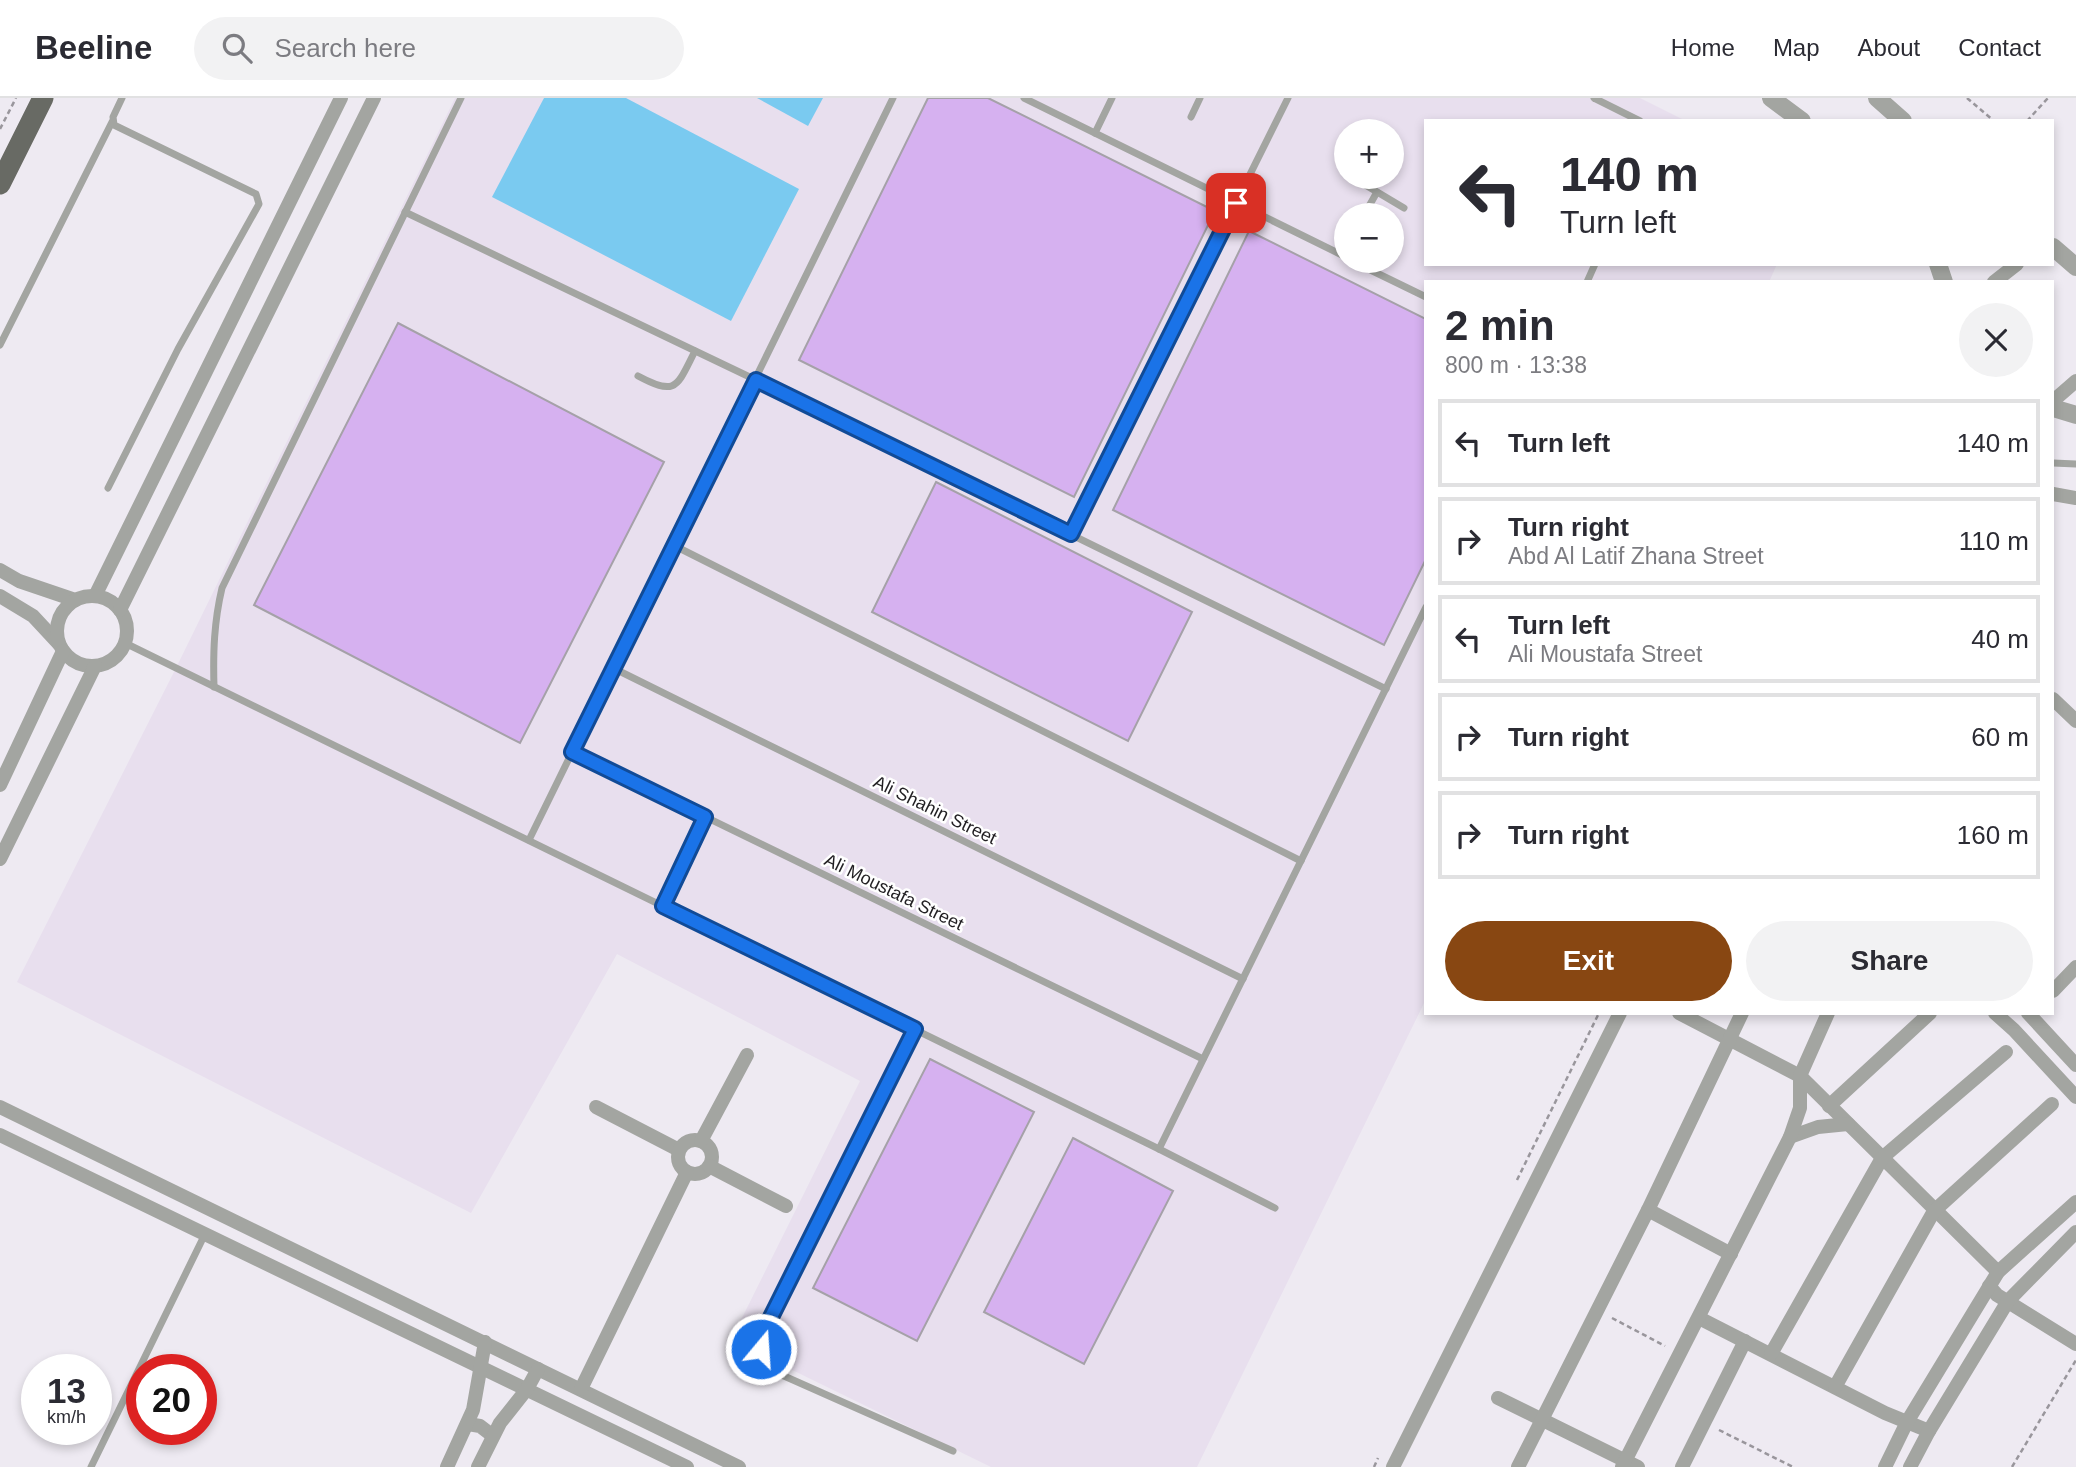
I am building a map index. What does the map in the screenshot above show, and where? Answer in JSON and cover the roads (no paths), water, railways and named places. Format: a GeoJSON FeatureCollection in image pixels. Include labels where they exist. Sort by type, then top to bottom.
{"type":"FeatureCollection","features":[{"type":"Feature","properties":{"kind":"main road"},"geometry":{"type":"LineString","coordinates":[[0,184],[43,98]]}},
{"type":"Feature","properties":{"kind":"street"},"geometry":{"type":"LineString","coordinates":[[95,596],[341,98]]}},
{"type":"Feature","properties":{"kind":"street"},"geometry":{"type":"LineString","coordinates":[[120,610],[374,98]]}},
{"type":"Feature","properties":{"kind":"street"},"geometry":{"type":"LineString","coordinates":[[1771,98],[1799,119]]}},
{"type":"Feature","properties":{"kind":"street"},"geometry":{"type":"LineString","coordinates":[[1877,98],[1901,119]]}},
{"type":"Feature","properties":{"kind":"street"},"geometry":{"type":"LineString","coordinates":[[2054,248],[2076,267]]}},
{"type":"Feature","properties":{"kind":"street"},"geometry":{"type":"LineString","coordinates":[[1997,280],[2014,266]]}},
{"type":"Feature","properties":{"kind":"street"},"geometry":{"type":"LineString","coordinates":[[2054,400],[2076,381]]}},
{"type":"Feature","properties":{"kind":"street"},"geometry":{"type":"LineString","coordinates":[[2054,408],[2076,415]]}},
{"type":"Feature","properties":{"kind":"street"},"geometry":{"type":"LineString","coordinates":[[2054,494],[2076,498]]}},
{"type":"Feature","properties":{"kind":"street"},"geometry":{"type":"LineString","coordinates":[[0,570],[19,581],[75,600],[95,596],[113,603],[125,620],[125,643],[113,659],[95,666],[77,662],[33,616],[0,596]]}},
{"type":"Feature","properties":{"kind":"street"},"geometry":{"type":"LineString","coordinates":[[0,785],[62,647],[58,624],[61,614],[75,600]]}},
{"type":"Feature","properties":{"kind":"street"},"geometry":{"type":"LineString","coordinates":[[2,851],[95,666]]}},
{"type":"Feature","properties":{"kind":"street"},"geometry":{"type":"LineString","coordinates":[[2054,699],[2076,722]]}},
{"type":"Feature","properties":{"kind":"street"},"geometry":{"type":"LineString","coordinates":[[2054,990],[2076,967]]}},
{"type":"Feature","properties":{"kind":"street"},"geometry":{"type":"LineString","coordinates":[[1393,1467],[1619,1015]]}},
{"type":"Feature","properties":{"kind":"street"},"geometry":{"type":"LineString","coordinates":[[1683,1015],[1800,1076],[1934,1211],[2002,1269],[2017,1272],[2024,1282]]}},
{"type":"Feature","properties":{"kind":"street"},"geometry":{"type":"LineString","coordinates":[[1518,1467],[1648,1210],[1741,1015]]}},
{"type":"Feature","properties":{"kind":"street"},"geometry":{"type":"LineString","coordinates":[[1498,1398],[1629,1465],[1680,1354],[1790,1138],[1800,1108],[1800,1076],[1827,1015]]}},
{"type":"Feature","properties":{"kind":"street"},"geometry":{"type":"LineString","coordinates":[[1829,1106],[1928,1015]]}},
{"type":"Feature","properties":{"kind":"street"},"geometry":{"type":"LineString","coordinates":[[1997,1015],[2076,1097]]}},
{"type":"Feature","properties":{"kind":"street"},"geometry":{"type":"LineString","coordinates":[[2014,1030],[2028,1015]]}},
{"type":"Feature","properties":{"kind":"street"},"geometry":{"type":"LineString","coordinates":[[2030,1015],[2076,1065]]}},
{"type":"Feature","properties":{"kind":"street"},"geometry":{"type":"LineString","coordinates":[[1771,1354],[1882,1158],[2006,1052]]}},
{"type":"Feature","properties":{"kind":"street"},"geometry":{"type":"LineString","coordinates":[[701,1141],[747,1055]]}},
{"type":"Feature","properties":{"kind":"street"},"geometry":{"type":"LineString","coordinates":[[1835,1387],[1934,1211],[2052,1104]]}},
{"type":"Feature","properties":{"kind":"street"},"geometry":{"type":"LineString","coordinates":[[0,1107],[739,1467]]}},
{"type":"Feature","properties":{"kind":"street"},"geometry":{"type":"LineString","coordinates":[[597,1107],[679,1150]]}},
{"type":"Feature","properties":{"kind":"street"},"geometry":{"type":"LineString","coordinates":[[1790,1138],[1818,1127],[1848,1124]]}},
{"type":"Feature","properties":{"kind":"street"},"geometry":{"type":"LineString","coordinates":[[0,1135],[687,1467]]}},
{"type":"Feature","properties":{"kind":"street"},"geometry":{"type":"LineString","coordinates":[[690,1140],[701,1141],[706,1144],[711,1154],[709,1166],[696,1173],[687,1172],[679,1162],[679,1150],[690,1140]]}},
{"type":"Feature","properties":{"kind":"street"},"geometry":{"type":"LineString","coordinates":[[709,1166],[786,1206]]}},
{"type":"Feature","properties":{"kind":"street"},"geometry":{"type":"LineString","coordinates":[[565,1408],[687,1172]]}},
{"type":"Feature","properties":{"kind":"street"},"geometry":{"type":"LineString","coordinates":[[2076,1202],[2002,1269],[1989,1286],[1907,1422],[1887,1461],[1912,1467],[1929,1431],[2008,1301],[2076,1232]]}},
{"type":"Feature","properties":{"kind":"street"},"geometry":{"type":"LineString","coordinates":[[1648,1210],[1731,1254]]}},
{"type":"Feature","properties":{"kind":"street"},"geometry":{"type":"LineString","coordinates":[[228,1245],[239,1225]]}},
{"type":"Feature","properties":{"kind":"street"},"geometry":{"type":"LineString","coordinates":[[1989,1286],[1997,1295],[2076,1344]]}},
{"type":"Feature","properties":{"kind":"street"},"geometry":{"type":"LineString","coordinates":[[1699,1318],[1929,1431]]}},
{"type":"Feature","properties":{"kind":"street"},"geometry":{"type":"LineString","coordinates":[[439,1347],[449,1324]]}},
{"type":"Feature","properties":{"kind":"street"},"geometry":{"type":"LineString","coordinates":[[1682,1467],[1745,1340]]}},
{"type":"Feature","properties":{"kind":"street"},"geometry":{"type":"LineString","coordinates":[[447,1467],[468,1424],[485,1342]]}},
{"type":"Feature","properties":{"kind":"street"},"geometry":{"type":"LineString","coordinates":[[478,1467],[508,1411],[538,1369]]}},
{"type":"Feature","properties":{"kind":"street"},"geometry":{"type":"LineString","coordinates":[[468,1424],[480,1426],[493,1436]]}},
{"type":"Feature","properties":{"kind":"lane"},"geometry":{"type":"LineString","coordinates":[[0,345],[122,98]]}},
{"type":"Feature","properties":{"kind":"lane"},"geometry":{"type":"LineString","coordinates":[[214,687],[213,641],[222,588],[461,98]]}},
{"type":"Feature","properties":{"kind":"lane"},"geometry":{"type":"LineString","coordinates":[[528,841],[893,98]]}},
{"type":"Feature","properties":{"kind":"lane"},"geometry":{"type":"LineString","coordinates":[[1024,98],[1334,249]]}},
{"type":"Feature","properties":{"kind":"lane"},"geometry":{"type":"LineString","coordinates":[[1095,133],[1112,98]]}},
{"type":"Feature","properties":{"kind":"lane"},"geometry":{"type":"LineString","coordinates":[[1191,117],[1200,98]]}},
{"type":"Feature","properties":{"kind":"lane"},"geometry":{"type":"LineString","coordinates":[[1071,534],[1288,98]]}},
{"type":"Feature","properties":{"kind":"lane"},"geometry":{"type":"LineString","coordinates":[[1594,98],[1636,119]]}},
{"type":"Feature","properties":{"kind":"lane"},"geometry":{"type":"LineString","coordinates":[[108,488],[178,349],[259,204],[256,194],[121,130],[112,122]]}},
{"type":"Feature","properties":{"kind":"lane"},"geometry":{"type":"LineString","coordinates":[[1372,189],[1396,203]]}},
{"type":"Feature","properties":{"kind":"lane"},"geometry":{"type":"LineString","coordinates":[[1371,203],[1377,192]]}},
{"type":"Feature","properties":{"kind":"lane"},"geometry":{"type":"LineString","coordinates":[[405,212],[756,380],[1386,689]]}},
{"type":"Feature","properties":{"kind":"lane"},"geometry":{"type":"LineString","coordinates":[[1377,273],[1424,296]]}},
{"type":"Feature","properties":{"kind":"lane"},"geometry":{"type":"LineString","coordinates":[[638,376],[658,387],[666,389],[673,386],[680,380],[695,351]]}},
{"type":"Feature","properties":{"kind":"lane"},"geometry":{"type":"LineString","coordinates":[[2054,463],[2076,464]]}},
{"type":"Feature","properties":{"kind":"lane"},"geometry":{"type":"LineString","coordinates":[[673,545],[1301,861]]}},
{"type":"Feature","properties":{"kind":"lane"},"geometry":{"type":"LineString","coordinates":[[1159,1149],[1424,611]]}},
{"type":"Feature","properties":{"kind":"lane"},"geometry":{"type":"LineString","coordinates":[[125,643],[1275,1208]]}},
{"type":"Feature","properties":{"kind":"lane","name":"Ali Shahin Street"},"geometry":{"type":"LineString","coordinates":[[612,668],[1243,979]]}},
{"type":"Feature","properties":{"kind":"lane","name":"Ali Moustafa Street"},"geometry":{"type":"LineString","coordinates":[[572,752],[1203,1059]]}},
{"type":"Feature","properties":{"kind":"lane"},"geometry":{"type":"LineString","coordinates":[[663,906],[705,817]]}},
{"type":"Feature","properties":{"kind":"lane"},"geometry":{"type":"LineString","coordinates":[[915,1029],[760,1339],[761,1349],[775,1372],[953,1451]]}},
{"type":"Feature","properties":{"kind":"lane"},"geometry":{"type":"LineString","coordinates":[[91,1467],[206,1234]]}},
{"type":"Feature","properties":{"kind":"water"},"geometry":{"type":"Polygon","coordinates":[[[544,98],[626,98],[799,189],[731,321],[492,197],[544,98]]]}},
{"type":"Feature","properties":{"kind":"water"},"geometry":{"type":"Polygon","coordinates":[[[757,98],[823,98],[808,126],[757,98]]]}}]}
